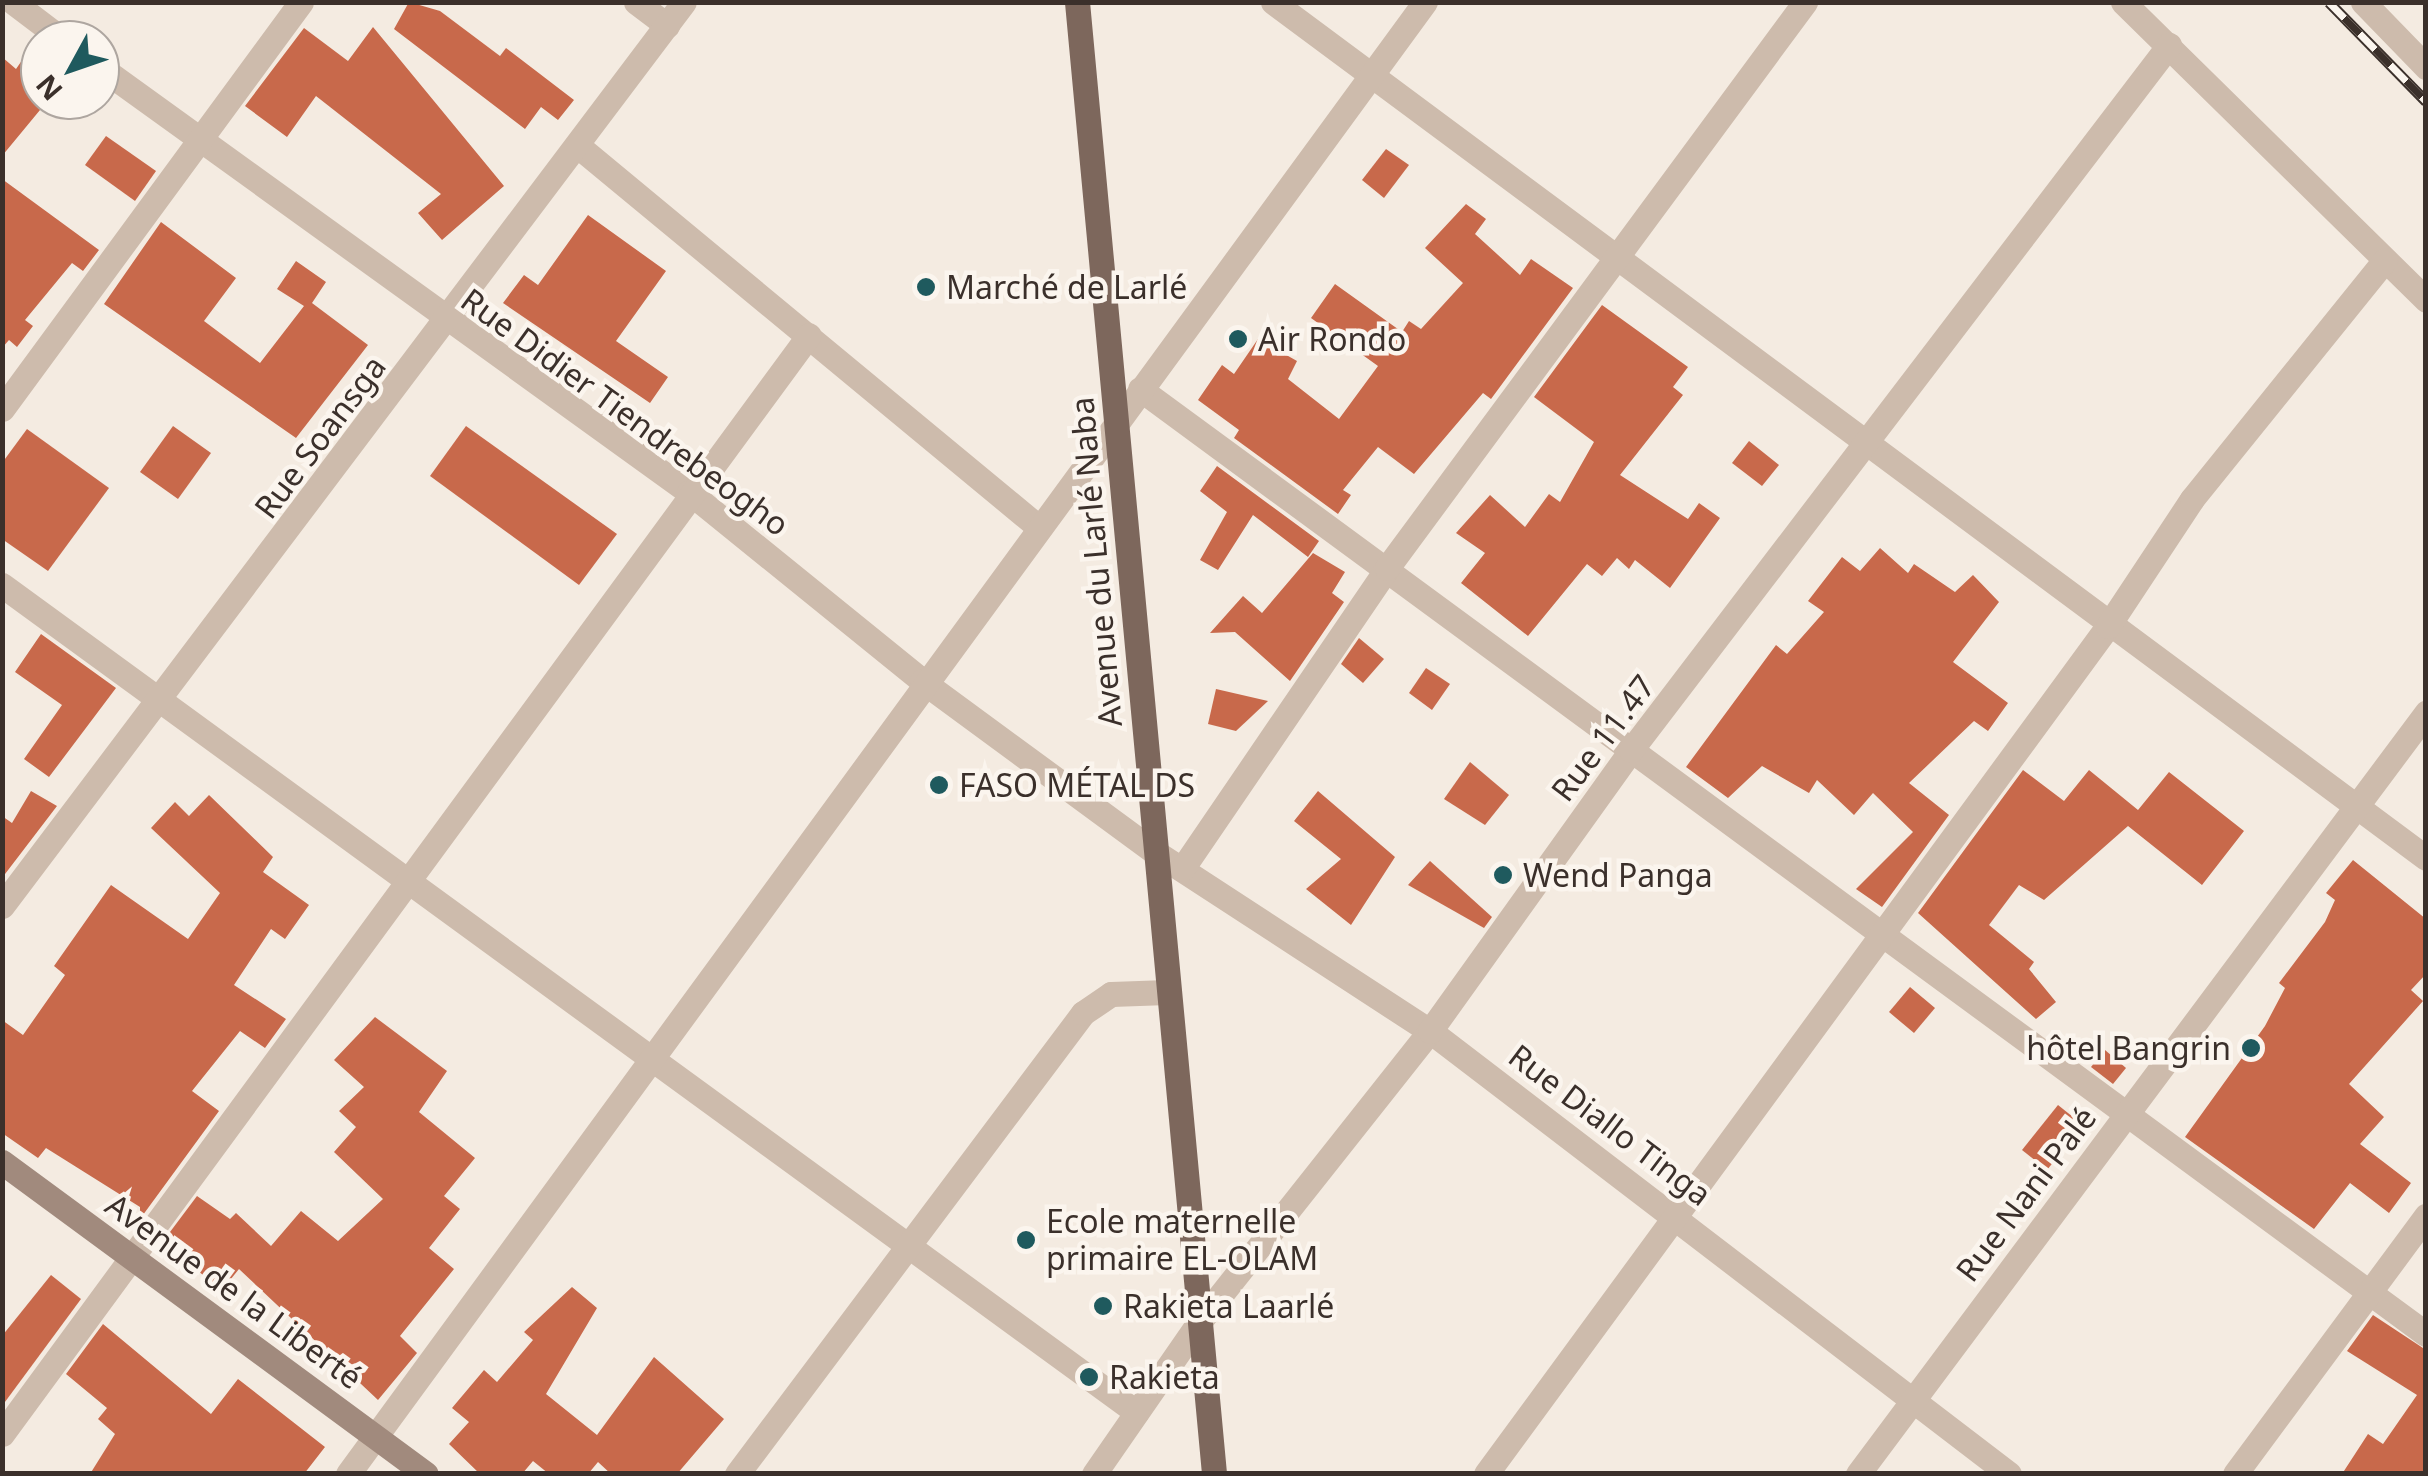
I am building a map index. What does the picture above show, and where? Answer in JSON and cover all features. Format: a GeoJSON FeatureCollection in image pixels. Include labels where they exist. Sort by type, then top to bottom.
{"type":"FeatureCollection","features":[{"type":"Feature","properties":{"kind":"main road","name":"Avenue du Larlé Naba"},"geometry":{"type":"LineString","coordinates":[[1078,2],[1214,1474]]}},
{"type":"Feature","properties":{"kind":"main road","name":"Avenue de la Liberté"},"geometry":{"type":"LineString","coordinates":[[2,1162],[426,1474]]}},
{"type":"Feature","properties":{"kind":"street"},"geometry":{"type":"LineString","coordinates":[[13,2],[37,20]]}},
{"type":"Feature","properties":{"kind":"street"},"geometry":{"type":"LineString","coordinates":[[2,408],[301,2]]}},
{"type":"Feature","properties":{"kind":"street"},"geometry":{"type":"LineString","coordinates":[[636,2],[668,25]]}},
{"type":"Feature","properties":{"kind":"street","name":"Rue Soansga"},"geometry":{"type":"LineString","coordinates":[[2,906],[161,705],[684,2]]}},
{"type":"Feature","properties":{"kind":"street"},"geometry":{"type":"LineString","coordinates":[[1273,2],[1617,255],[2108,626],[2426,858]]}},
{"type":"Feature","properties":{"kind":"street"},"geometry":{"type":"LineString","coordinates":[[348,1474],[655,1064],[922,680],[1425,2]]}},
{"type":"Feature","properties":{"kind":"street"},"geometry":{"type":"LineString","coordinates":[[1182,869],[1387,568],[1804,2]]}},
{"type":"Feature","properties":{"kind":"street"},"geometry":{"type":"LineString","coordinates":[[2123,2],[2426,300]]}},
{"type":"Feature","properties":{"kind":"street"},"geometry":{"type":"LineString","coordinates":[[2363,2],[2426,68]]}},
{"type":"Feature","properties":{"kind":"street","name":"Rue 11.47"},"geometry":{"type":"LineString","coordinates":[[1094,1474],[1200,1321],[1430,1031],[1631,750],[1868,446],[2169,46]]}},
{"type":"Feature","properties":{"kind":"street","name":"Rue Didier Tiendrebeogho"},"geometry":{"type":"LineString","coordinates":[[120,82],[446,322],[690,492],[922,680],[1155,852]]}},
{"type":"Feature","properties":{"kind":"street"},"geometry":{"type":"LineString","coordinates":[[578,146],[1036,526]]}},
{"type":"Feature","properties":{"kind":"street"},"geometry":{"type":"LineString","coordinates":[[1486,1474],[1877,932],[2108,626],[2192,499],[2385,260]]}},
{"type":"Feature","properties":{"kind":"street"},"geometry":{"type":"LineString","coordinates":[[2,1434],[809,335]]}},
{"type":"Feature","properties":{"kind":"street"},"geometry":{"type":"LineString","coordinates":[[1140,389],[2426,1334]]}},
{"type":"Feature","properties":{"kind":"street"},"geometry":{"type":"LineString","coordinates":[[2,585],[161,705],[411,879],[655,1064],[1136,1412]]}},
{"type":"Feature","properties":{"kind":"street","name":"Rue Nani Palé"},"geometry":{"type":"LineString","coordinates":[[1858,1474],[2426,714]]}},
{"type":"Feature","properties":{"kind":"street","name":"Rue Diallo Tinga"},"geometry":{"type":"LineString","coordinates":[[1155,852],[1430,1031],[1672,1212],[2010,1474]]}},
{"type":"Feature","properties":{"kind":"street"},"geometry":{"type":"LineString","coordinates":[[737,1474],[905,1243],[1083,1013],[1111,994],[1167,992]]}},
{"type":"Feature","properties":{"kind":"street"},"geometry":{"type":"LineString","coordinates":[[2235,1474],[2426,1216]]}},
{"type":"Feature","properties":{"kind":"building"},"geometry":{"type":"Polygon","coordinates":[[[409,2],[440,11],[500,56],[506,48],[574,100],[558,120],[541,107],[525,129],[394,29],[409,2]]]}},
{"type":"Feature","properties":{"kind":"building"},"geometry":{"type":"Polygon","coordinates":[[[373,27],[504,186],[442,240],[418,213],[441,194],[316,96],[287,137],[245,106],[304,28],[348,61],[373,27]]]}},
{"type":"Feature","properties":{"kind":"building"},"geometry":{"type":"Polygon","coordinates":[[[2,57],[16,69],[20,63],[20,120],[32,120],[2,156],[2,57]]]}},
{"type":"Feature","properties":{"kind":"building"},"geometry":{"type":"Polygon","coordinates":[[[106,136],[156,171],[135,201],[85,165],[106,136]]]}},
{"type":"Feature","properties":{"kind":"building"},"geometry":{"type":"Polygon","coordinates":[[[1386,149],[1409,165],[1384,198],[1362,180],[1386,149]]]}},
{"type":"Feature","properties":{"kind":"building"},"geometry":{"type":"Polygon","coordinates":[[[2,179],[99,250],[83,271],[72,263],[25,320],[33,326],[17,347],[9,340],[2,348],[2,179]]]}},
{"type":"Feature","properties":{"kind":"building"},"geometry":{"type":"Polygon","coordinates":[[[1466,204],[1486,219],[1475,234],[1520,275],[1531,259],[1573,288],[1491,399],[1483,393],[1414,474],[1378,447],[1343,490],[1351,495],[1338,514],[1234,438],[1239,430],[1198,400],[1222,365],[1234,374],[1258,339],[1297,361],[1288,379],[1339,419],[1378,366],[1311,318],[1335,284],[1402,332],[1409,321],[1421,329],[1463,283],[1425,248],[1466,204]]]}},
{"type":"Feature","properties":{"kind":"building"},"geometry":{"type":"Polygon","coordinates":[[[588,215],[666,271],[616,341],[668,377],[650,403],[503,303],[524,275],[538,285],[588,215]]]}},
{"type":"Feature","properties":{"kind":"building"},"geometry":{"type":"Polygon","coordinates":[[[161,222],[236,278],[204,321],[260,363],[304,306],[277,289],[296,261],[326,282],[312,303],[368,345],[296,438],[104,304],[161,222]]]}},
{"type":"Feature","properties":{"kind":"building"},"geometry":{"type":"Polygon","coordinates":[[[1602,305],[1688,367],[1673,387],[1683,395],[1620,475],[1688,519],[1699,503],[1720,518],[1670,588],[1635,560],[1629,569],[1617,558],[1602,576],[1587,564],[1528,636],[1461,583],[1485,553],[1456,533],[1490,495],[1525,527],[1549,494],[1560,502],[1594,442],[1534,397],[1602,305]]]}},
{"type":"Feature","properties":{"kind":"building"},"geometry":{"type":"Polygon","coordinates":[[[173,426],[211,453],[178,499],[140,472],[173,426]]]}},
{"type":"Feature","properties":{"kind":"building"},"geometry":{"type":"Polygon","coordinates":[[[466,426],[617,534],[579,585],[430,476],[466,426]]]}},
{"type":"Feature","properties":{"kind":"building"},"geometry":{"type":"Polygon","coordinates":[[[27,429],[109,488],[48,571],[2,539],[2,463],[27,429]]]}},
{"type":"Feature","properties":{"kind":"building"},"geometry":{"type":"Polygon","coordinates":[[[1749,441],[1779,465],[1762,486],[1732,463],[1749,441]]]}},
{"type":"Feature","properties":{"kind":"building"},"geometry":{"type":"Polygon","coordinates":[[[1217,466],[1319,541],[1308,557],[1253,515],[1218,570],[1200,560],[1227,512],[1200,491],[1217,466]]]}},
{"type":"Feature","properties":{"kind":"building"},"geometry":{"type":"Polygon","coordinates":[[[1880,548],[1908,573],[1914,564],[1955,592],[1973,575],[1999,602],[1953,662],[2008,703],[1988,731],[1974,721],[1909,783],[1949,815],[1882,907],[1856,889],[1913,832],[1873,793],[1854,815],[1817,780],[1809,793],[1762,766],[1728,798],[1686,767],[1776,645],[1787,654],[1824,612],[1808,601],[1842,557],[1860,571],[1880,548]]]}},
{"type":"Feature","properties":{"kind":"building"},"geometry":{"type":"Polygon","coordinates":[[[1313,553],[1345,572],[1332,593],[1344,602],[1290,681],[1235,632],[1210,633],[1243,596],[1262,613],[1313,553]]]}},
{"type":"Feature","properties":{"kind":"building"},"geometry":{"type":"Polygon","coordinates":[[[41,634],[116,688],[49,777],[24,759],[62,705],[15,672],[41,634]]]}},
{"type":"Feature","properties":{"kind":"building"},"geometry":{"type":"Polygon","coordinates":[[[1359,638],[1384,659],[1363,683],[1341,664],[1359,638]]]}},
{"type":"Feature","properties":{"kind":"building"},"geometry":{"type":"Polygon","coordinates":[[[1426,668],[1450,684],[1432,710],[1409,693],[1426,668]]]}},
{"type":"Feature","properties":{"kind":"building"},"geometry":{"type":"Polygon","coordinates":[[[1216,689],[1268,701],[1236,731],[1208,724],[1216,689]]]}},
{"type":"Feature","properties":{"kind":"building"},"geometry":{"type":"Polygon","coordinates":[[[1470,762],[1509,795],[1485,825],[1444,799],[1470,762]]]}},
{"type":"Feature","properties":{"kind":"building"},"geometry":{"type":"Polygon","coordinates":[[[2023,770],[2064,801],[2089,770],[2138,810],[2169,772],[2244,831],[2202,885],[2128,826],[2044,900],[2019,885],[1989,925],[2034,962],[2029,969],[2056,1002],[2036,1019],[1918,913],[2023,770]]]}},
{"type":"Feature","properties":{"kind":"building"},"geometry":{"type":"Polygon","coordinates":[[[31,791],[57,806],[2,878],[2,816],[12,823],[31,791]]]}},
{"type":"Feature","properties":{"kind":"building"},"geometry":{"type":"Polygon","coordinates":[[[1318,791],[1395,857],[1351,925],[1306,889],[1341,859],[1294,821],[1318,791]]]}},
{"type":"Feature","properties":{"kind":"building"},"geometry":{"type":"Polygon","coordinates":[[[209,795],[273,857],[263,872],[309,905],[285,939],[271,929],[234,985],[286,1019],[265,1048],[240,1031],[192,1091],[219,1111],[140,1219],[140,1207],[46,1148],[38,1158],[2,1133],[2,1020],[23,1035],[65,975],[54,966],[111,885],[188,939],[220,893],[151,828],[175,802],[189,816],[209,795]]]}},
{"type":"Feature","properties":{"kind":"building"},"geometry":{"type":"Polygon","coordinates":[[[2353,860],[2426,919],[2426,974],[2411,990],[2423,1001],[2349,1084],[2384,1117],[2360,1144],[2411,1183],[2389,1213],[2350,1183],[2314,1229],[2185,1137],[2265,1026],[2285,988],[2279,983],[2325,922],[2335,900],[2326,893],[2353,860]]]}},
{"type":"Feature","properties":{"kind":"building"},"geometry":{"type":"Polygon","coordinates":[[[1430,861],[1492,917],[1484,928],[1408,885],[1430,861]]]}},
{"type":"Feature","properties":{"kind":"building"},"geometry":{"type":"Polygon","coordinates":[[[1910,987],[1935,1008],[1914,1033],[1889,1012],[1910,987]]]}},
{"type":"Feature","properties":{"kind":"building"},"geometry":{"type":"Polygon","coordinates":[[[375,1017],[447,1071],[419,1112],[475,1158],[444,1196],[460,1209],[429,1248],[454,1269],[400,1336],[417,1353],[378,1400],[239,1269],[222,1290],[174,1252],[180,1245],[167,1236],[197,1196],[230,1219],[236,1213],[271,1246],[301,1211],[338,1241],[383,1199],[334,1152],[356,1127],[339,1111],[364,1087],[334,1060],[375,1017]]]}},
{"type":"Feature","properties":{"kind":"building"},"geometry":{"type":"Polygon","coordinates":[[[2105,1050],[2126,1068],[2113,1084],[2091,1067],[2105,1050]]]}},
{"type":"Feature","properties":{"kind":"building"},"geometry":{"type":"Polygon","coordinates":[[[2058,1105],[2083,1125],[2047,1170],[2022,1150],[2058,1105]]]}},
{"type":"Feature","properties":{"kind":"building"},"geometry":{"type":"Polygon","coordinates":[[[51,1275],[81,1299],[2,1406],[2,1336],[51,1275]]]}},
{"type":"Feature","properties":{"kind":"building"},"geometry":{"type":"Polygon","coordinates":[[[572,1287],[597,1308],[546,1394],[597,1435],[654,1357],[724,1419],[677,1474],[611,1474],[598,1462],[588,1474],[549,1474],[533,1461],[522,1474],[480,1474],[449,1444],[469,1422],[452,1408],[484,1370],[497,1382],[533,1340],[524,1332],[572,1287]]]}},
{"type":"Feature","properties":{"kind":"building"},"geometry":{"type":"Polygon","coordinates":[[[2373,1315],[2426,1350],[2426,1474],[2342,1474],[2368,1434],[2383,1444],[2417,1395],[2347,1351],[2373,1315]]]}},
{"type":"Feature","properties":{"kind":"building"},"geometry":{"type":"Polygon","coordinates":[[[103,1324],[211,1414],[238,1379],[325,1447],[304,1474],[90,1474],[115,1434],[98,1419],[107,1408],[66,1374],[103,1324]]]}},
{"type":"Feature","properties":{"kind":"railway"},"geometry":{"type":"LineString","coordinates":[[2329,2],[2426,101]]}},
{"type":"Feature","properties":{"kind":"place","name":"Marché de Larlé"},"geometry":{"type":"Point","coordinates":[926,287]}},
{"type":"Feature","properties":{"kind":"place","name":"Air Rondo"},"geometry":{"type":"Point","coordinates":[1238,339]}},
{"type":"Feature","properties":{"kind":"place","name":"FASO MÉTAL DS"},"geometry":{"type":"Point","coordinates":[939,785]}},
{"type":"Feature","properties":{"kind":"place","name":"Wend Panga"},"geometry":{"type":"Point","coordinates":[1503,875]}},
{"type":"Feature","properties":{"kind":"place","name":"hôtel Bangrin"},"geometry":{"type":"Point","coordinates":[2251,1048]}},
{"type":"Feature","properties":{"kind":"place","name":"Ecole maternelle primaire EL-OLAM"},"geometry":{"type":"Point","coordinates":[1026,1240]}},
{"type":"Feature","properties":{"kind":"place","name":"Rakieta Laarlé"},"geometry":{"type":"Point","coordinates":[1103,1306]}},
{"type":"Feature","properties":{"kind":"place","name":"Rakieta"},"geometry":{"type":"Point","coordinates":[1089,1377]}}]}
